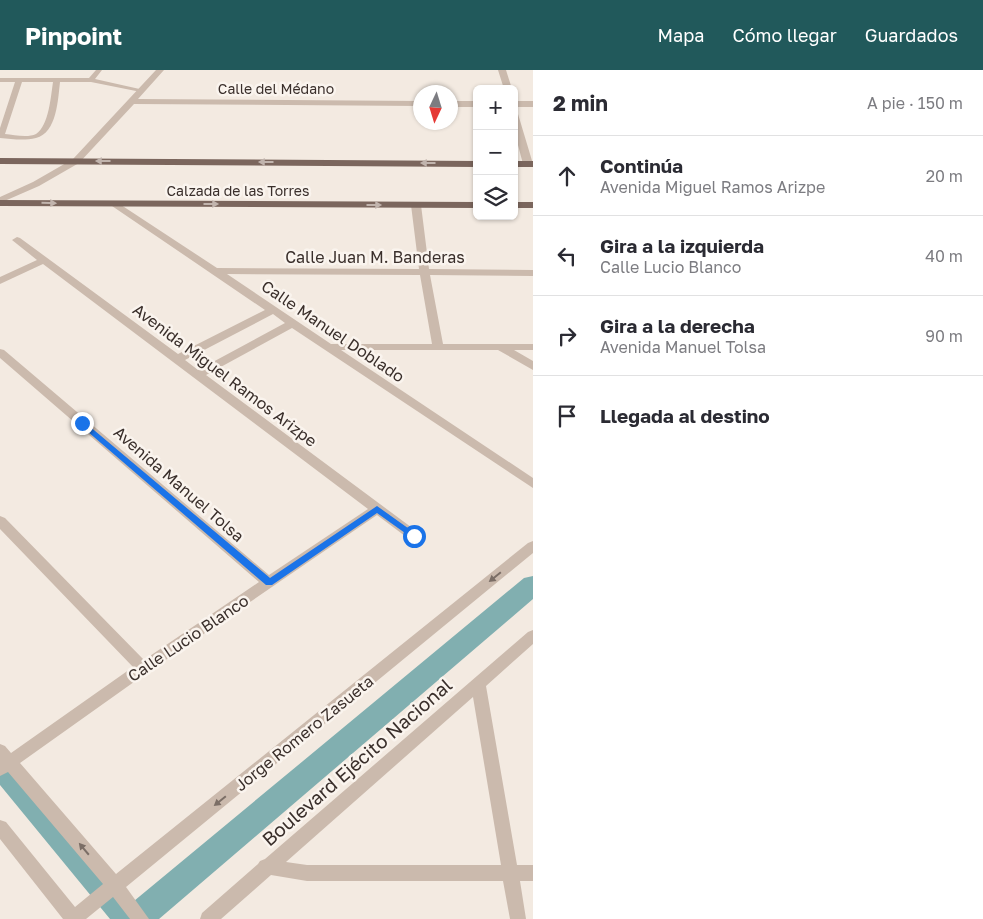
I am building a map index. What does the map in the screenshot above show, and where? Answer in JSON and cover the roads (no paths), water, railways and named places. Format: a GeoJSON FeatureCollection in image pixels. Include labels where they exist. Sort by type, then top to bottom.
{"type":"FeatureCollection","features":[{"type":"Feature","properties":{"kind":"main road","name":"Calzada de las Torres"},"geometry":{"type":"LineString","coordinates":[[0,161],[473,164]]}},
{"type":"Feature","properties":{"kind":"main road","name":"Calzada de las Torres"},"geometry":{"type":"LineString","coordinates":[[0,201],[115,204],[473,205]]}},
{"type":"Feature","properties":{"kind":"main road"},"geometry":{"type":"LineString","coordinates":[[518,205],[533,205]]}},
{"type":"Feature","properties":{"kind":"street"},"geometry":{"type":"LineString","coordinates":[[0,201],[36,184],[76,161],[160,70]]}},
{"type":"Feature","properties":{"kind":"street"},"geometry":{"type":"LineString","coordinates":[[502,70],[507,85]]}},
{"type":"Feature","properties":{"kind":"street","name":"Calle del Médano"},"geometry":{"type":"LineString","coordinates":[[130,102],[413,104]]}},
{"type":"Feature","properties":{"kind":"street"},"geometry":{"type":"LineString","coordinates":[[458,104],[473,104]]}},
{"type":"Feature","properties":{"kind":"street"},"geometry":{"type":"LineString","coordinates":[[518,104],[533,104]]}},
{"type":"Feature","properties":{"kind":"street"},"geometry":{"type":"LineString","coordinates":[[518,126],[530,164]]}},
{"type":"Feature","properties":{"kind":"street","name":"Calle Manuel Doblado"},"geometry":{"type":"LineString","coordinates":[[115,204],[533,484]]}},
{"type":"Feature","properties":{"kind":"street"},"geometry":{"type":"LineString","coordinates":[[416,205],[424,272],[438,346]]}},
{"type":"Feature","properties":{"kind":"street","name":"Avenida Miguel Ramos Arizpe"},"geometry":{"type":"LineString","coordinates":[[17,240],[414,536]]}},
{"type":"Feature","properties":{"kind":"street"},"geometry":{"type":"LineString","coordinates":[[0,281],[44,260]]}},
{"type":"Feature","properties":{"kind":"street","name":"Calle Juan M. Banderas"},"geometry":{"type":"LineString","coordinates":[[216,271],[533,273]]}},
{"type":"Feature","properties":{"kind":"street"},"geometry":{"type":"LineString","coordinates":[[177,359],[273,310]]}},
{"type":"Feature","properties":{"kind":"street"},"geometry":{"type":"LineString","coordinates":[[197,375],[292,323]]}},
{"type":"Feature","properties":{"kind":"street"},"geometry":{"type":"LineString","coordinates":[[329,347],[533,347]]}},
{"type":"Feature","properties":{"kind":"street"},"geometry":{"type":"LineString","coordinates":[[500,347],[533,366]]}},
{"type":"Feature","properties":{"kind":"street","name":"Avenida Manuel Tolsa"},"geometry":{"type":"LineString","coordinates":[[0,352],[269,583]]}},
{"type":"Feature","properties":{"kind":"street","name":"Calle Lucio Blanco"},"geometry":{"type":"LineString","coordinates":[[3,762],[377,509]]}},
{"type":"Feature","properties":{"kind":"street"},"geometry":{"type":"LineString","coordinates":[[0,521],[143,668]]}},
{"type":"Feature","properties":{"kind":"street","name":"Jorge Romero Zasueta"},"geometry":{"type":"LineString","coordinates":[[77,916],[117,892],[533,546]]}},
{"type":"Feature","properties":{"kind":"street","name":"Boulevard Ejécito Nacional"},"geometry":{"type":"LineString","coordinates":[[208,919],[266,866],[533,636]]}},
{"type":"Feature","properties":{"kind":"street"},"geometry":{"type":"LineString","coordinates":[[478,684],[518,919]]}},
{"type":"Feature","properties":{"kind":"street"},"geometry":{"type":"LineString","coordinates":[[3,762],[141,919]]}},
{"type":"Feature","properties":{"kind":"street"},"geometry":{"type":"LineString","coordinates":[[0,827],[77,916]]}},
{"type":"Feature","properties":{"kind":"street"},"geometry":{"type":"LineString","coordinates":[[266,866],[307,873],[533,873]]}},
{"type":"Feature","properties":{"kind":"lane"},"geometry":{"type":"LineString","coordinates":[[91,80],[99,70]]}},
{"type":"Feature","properties":{"kind":"lane"},"geometry":{"type":"LineString","coordinates":[[19,80],[1,136],[32,136],[40,134],[44,130],[52,112],[57,79]]}},
{"type":"Feature","properties":{"kind":"lane"},"geometry":{"type":"LineString","coordinates":[[0,80],[91,80],[141,90]]}},
{"type":"Feature","properties":{"kind":"waterway"},"geometry":{"type":"LineString","coordinates":[[136,919],[533,585]]}},
{"type":"Feature","properties":{"kind":"waterway"},"geometry":{"type":"LineString","coordinates":[[0,765],[129,919]]}}]}
